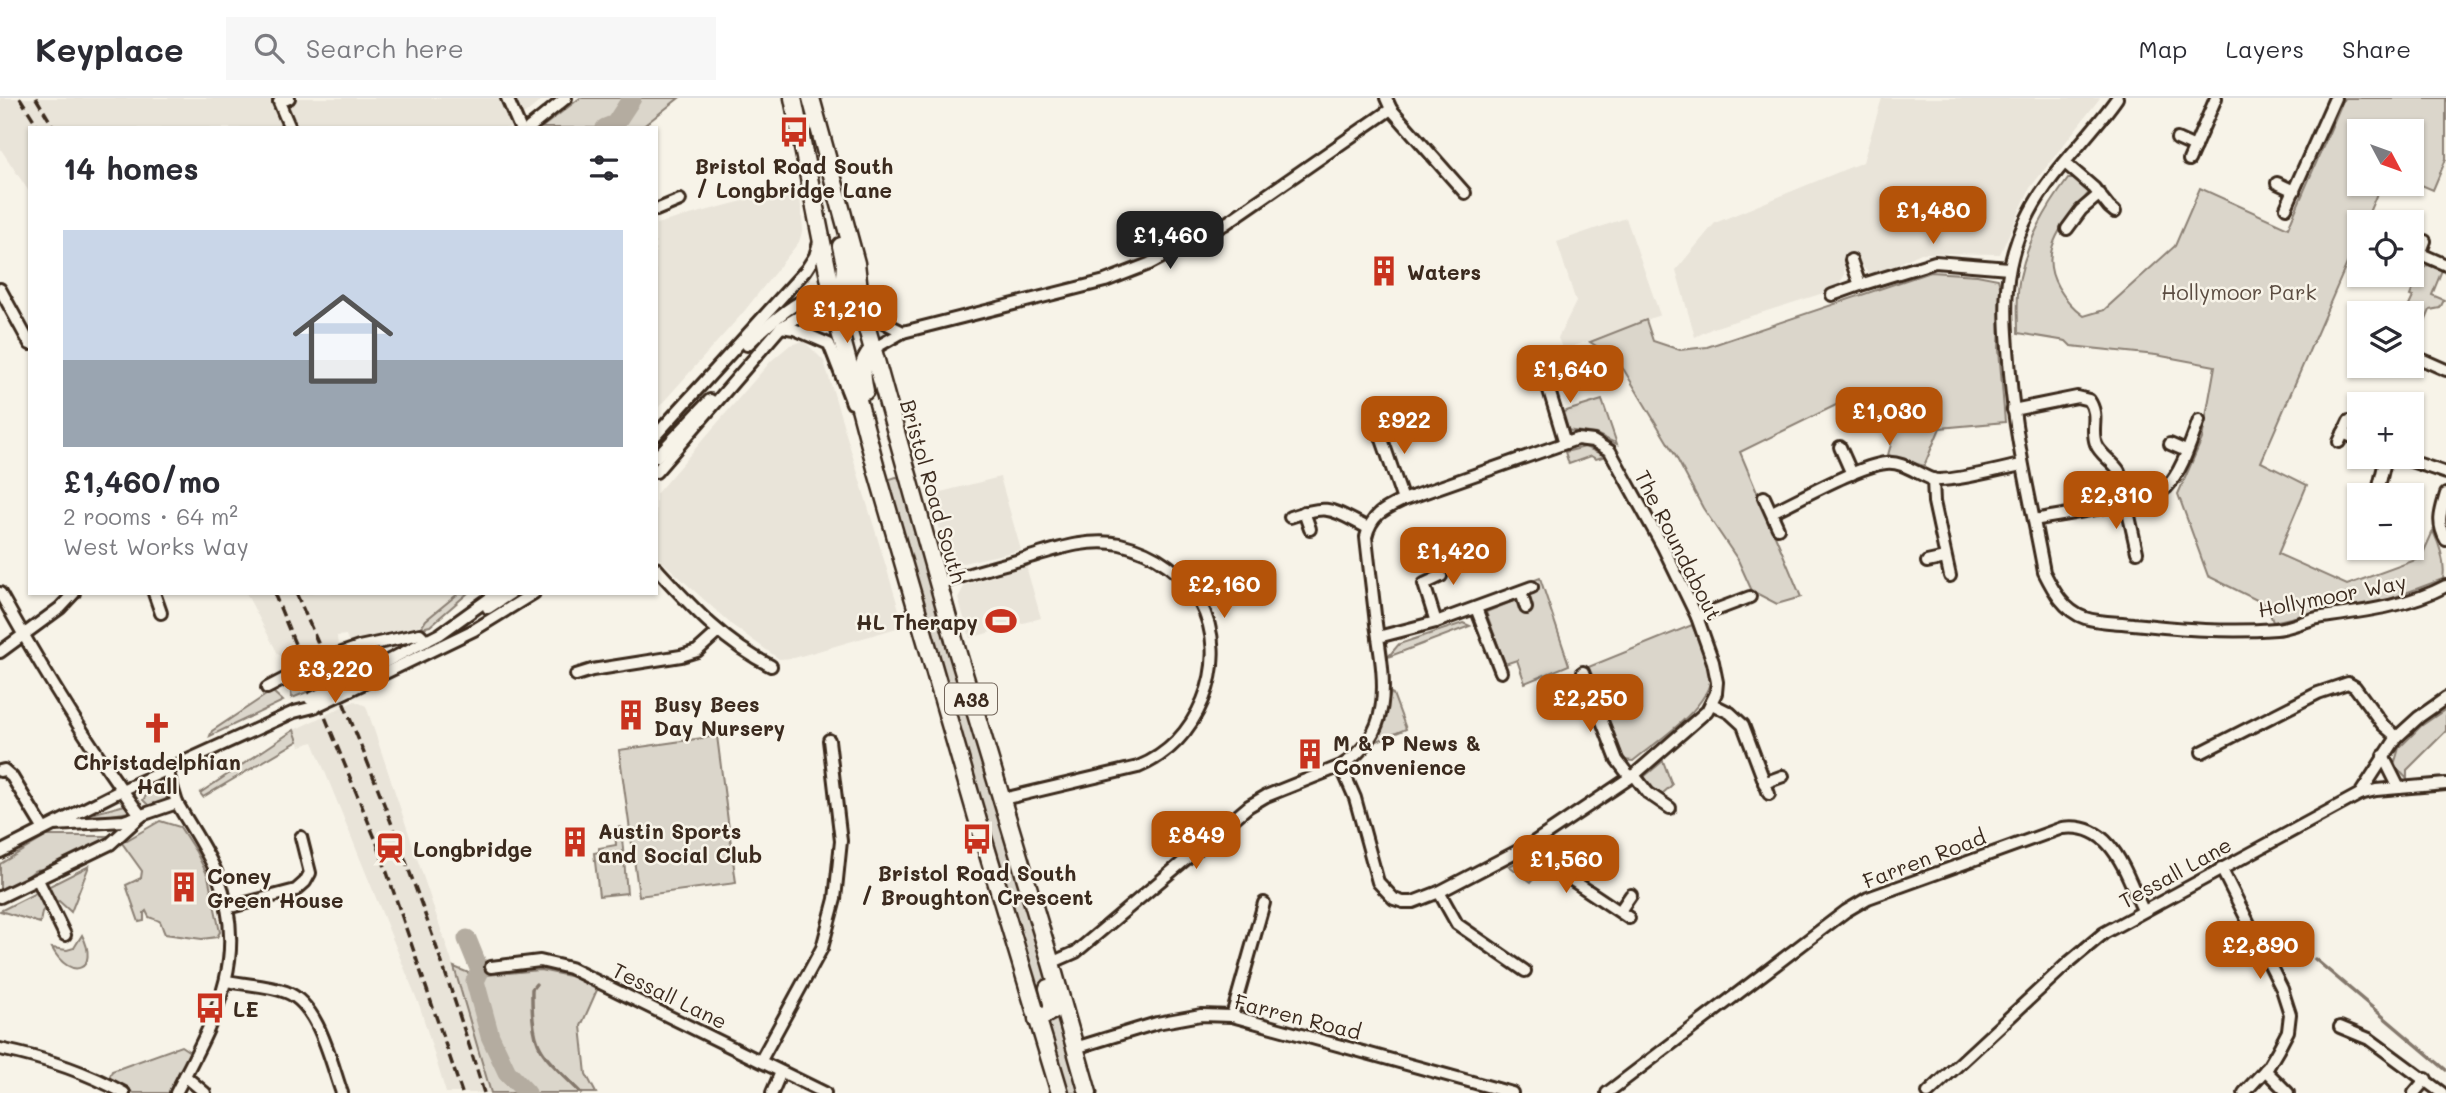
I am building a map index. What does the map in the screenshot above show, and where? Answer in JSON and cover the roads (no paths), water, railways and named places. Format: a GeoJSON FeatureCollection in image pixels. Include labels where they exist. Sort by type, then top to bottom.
{"type":"FeatureCollection","features":[{"type":"Feature","properties":{"kind":"highway","name":"A38"},"geometry":{"type":"LineString","coordinates":[[793,98],[864,424],[1059,1093]]}},
{"type":"Feature","properties":{"kind":"highway","name":"Bristol Road South"},"geometry":{"type":"LineString","coordinates":[[811,98],[856,263],[861,307],[938,584],[1088,1093]]}},
{"type":"Feature","properties":{"kind":"highway"},"geometry":{"type":"LineString","coordinates":[[829,162],[828,184],[845,264],[836,296]]}},
{"type":"Feature","properties":{"kind":"highway"},"geometry":{"type":"LineString","coordinates":[[870,446],[873,429],[861,376],[864,359],[873,349]]}},
{"type":"Feature","properties":{"kind":"highway"},"geometry":{"type":"LineString","coordinates":[[880,483],[885,475],[896,471],[908,473]]}},
{"type":"Feature","properties":{"kind":"highway"},"geometry":{"type":"LineString","coordinates":[[1037,1019],[1052,1011],[1045,975],[1051,963]]}},
{"type":"Feature","properties":{"kind":"street"},"geometry":{"type":"LineString","coordinates":[[289,98],[279,102],[289,126]]}},
{"type":"Feature","properties":{"kind":"street"},"geometry":{"type":"LineString","coordinates":[[507,98],[519,126]]}},
{"type":"Feature","properties":{"kind":"street"},"geometry":{"type":"LineString","coordinates":[[531,126],[566,98]]}},
{"type":"Feature","properties":{"kind":"street","name":"Hollymoor Way"},"geometry":{"type":"LineString","coordinates":[[2117,98],[2100,123],[2050,181],[2032,208],[2009,268],[2004,316],[2012,410],[2044,572],[2054,593],[2085,618],[2182,630],[2277,629],[2321,617],[2387,607],[2446,586]]}},
{"type":"Feature","properties":{"kind":"street"},"geometry":{"type":"LineString","coordinates":[[2189,160],[2216,98]]}},
{"type":"Feature","properties":{"kind":"street"},"geometry":{"type":"LineString","coordinates":[[2286,208],[2335,98]]}},
{"type":"Feature","properties":{"kind":"street"},"geometry":{"type":"LineString","coordinates":[[873,349],[903,332],[1105,281],[1149,264],[1225,224],[1388,103],[1465,193]]}},
{"type":"Feature","properties":{"kind":"street"},"geometry":{"type":"LineString","coordinates":[[2178,139],[2195,147]]}},
{"type":"Feature","properties":{"kind":"street"},"geometry":{"type":"LineString","coordinates":[[2065,163],[2115,212]]}},
{"type":"Feature","properties":{"kind":"street"},"geometry":{"type":"LineString","coordinates":[[2277,183],[2294,191]]}},
{"type":"Feature","properties":{"kind":"street"},"geometry":{"type":"LineString","coordinates":[[2067,229],[2099,194]]}},
{"type":"Feature","properties":{"kind":"street"},"geometry":{"type":"LineString","coordinates":[[658,209],[680,200]]}},
{"type":"Feature","properties":{"kind":"street"},"geometry":{"type":"LineString","coordinates":[[658,433],[806,270],[822,233]]}},
{"type":"Feature","properties":{"kind":"street"},"geometry":{"type":"LineString","coordinates":[[2424,255],[2446,265]]}},
{"type":"Feature","properties":{"kind":"street"},"geometry":{"type":"LineString","coordinates":[[1851,260],[1860,285]]}},
{"type":"Feature","properties":{"kind":"street"},"geometry":{"type":"LineString","coordinates":[[1832,295],[1935,262],[2009,268]]}},
{"type":"Feature","properties":{"kind":"street"},"geometry":{"type":"LineString","coordinates":[[0,289],[28,340]]}},
{"type":"Feature","properties":{"kind":"street"},"geometry":{"type":"LineString","coordinates":[[692,397],[777,317],[807,299],[836,296],[861,307],[903,332]]}},
{"type":"Feature","properties":{"kind":"street"},"geometry":{"type":"LineString","coordinates":[[658,470],[781,327],[836,296]]}},
{"type":"Feature","properties":{"kind":"street"},"geometry":{"type":"LineString","coordinates":[[781,327],[805,332],[829,344],[855,410],[864,424]]}},
{"type":"Feature","properties":{"kind":"street"},"geometry":{"type":"LineString","coordinates":[[658,455],[738,369],[758,355]]}},
{"type":"Feature","properties":{"kind":"street"},"geometry":{"type":"LineString","coordinates":[[2424,360],[2446,370]]}},
{"type":"Feature","properties":{"kind":"street"},"geometry":{"type":"LineString","coordinates":[[1545,377],[1565,443]]}},
{"type":"Feature","properties":{"kind":"street"},"geometry":{"type":"LineString","coordinates":[[2012,410],[2077,397],[2089,400],[2095,409],[2094,436],[2098,449],[2113,461],[2119,471],[2137,552]]}},
{"type":"Feature","properties":{"kind":"street"},"geometry":{"type":"LineString","coordinates":[[2034,520],[2126,502],[2162,491],[2169,484],[2186,451],[2199,419]]}},
{"type":"Feature","properties":{"kind":"street"},"geometry":{"type":"LineString","coordinates":[[1376,422],[1403,500]]}},
{"type":"Feature","properties":{"kind":"street"},"geometry":{"type":"LineString","coordinates":[[2347,425],[2341,438],[2347,439]]}},
{"type":"Feature","properties":{"kind":"street","name":"The Roundabout"},"geometry":{"type":"LineString","coordinates":[[1368,528],[1372,519],[1382,510],[1403,500],[1565,443],[1585,439],[1593,441],[1610,451],[1663,547],[1697,617],[1717,682],[1712,704]]}},
{"type":"Feature","properties":{"kind":"street"},"geometry":{"type":"LineString","coordinates":[[2170,444],[2186,451]]}},
{"type":"Feature","properties":{"kind":"street"},"geometry":{"type":"LineString","coordinates":[[1840,447],[1853,474]]}},
{"type":"Feature","properties":{"kind":"street"},"geometry":{"type":"LineString","coordinates":[[1772,512],[1853,474],[1887,463],[1918,471],[1933,479],[1947,479],[2022,465]]}},
{"type":"Feature","properties":{"kind":"street"},"geometry":{"type":"LineString","coordinates":[[2424,466],[2446,473]]}},
{"type":"Feature","properties":{"kind":"street"},"geometry":{"type":"LineString","coordinates":[[1933,479],[1934,502],[1950,576]]}},
{"type":"Feature","properties":{"kind":"street"},"geometry":{"type":"LineString","coordinates":[[2446,494],[2439,516],[2441,532],[2446,540]]}},
{"type":"Feature","properties":{"kind":"street"},"geometry":{"type":"LineString","coordinates":[[1764,497],[1777,528]]}},
{"type":"Feature","properties":{"kind":"street"},"geometry":{"type":"LineString","coordinates":[[1051,963],[1076,952],[1249,806],[1266,796],[1352,760],[1377,725],[1385,690],[1368,549],[1368,528],[1327,508],[1316,508],[1290,517]]}},
{"type":"Feature","properties":{"kind":"street"},"geometry":{"type":"LineString","coordinates":[[1304,512],[1310,529]]}},
{"type":"Feature","properties":{"kind":"street"},"geometry":{"type":"LineString","coordinates":[[938,584],[1071,546],[1101,542],[1133,549],[1165,564],[1187,583],[1204,609],[1212,642],[1209,686],[1197,715],[1179,740],[1138,767],[1003,799]]}},
{"type":"Feature","properties":{"kind":"street"},"geometry":{"type":"LineString","coordinates":[[1435,556],[1441,576],[1424,584],[1436,622]]}},
{"type":"Feature","properties":{"kind":"street"},"geometry":{"type":"LineString","coordinates":[[1927,562],[1945,558]]}},
{"type":"Feature","properties":{"kind":"street"},"geometry":{"type":"LineString","coordinates":[[658,570],[718,632],[739,649],[771,666]]}},
{"type":"Feature","properties":{"kind":"street"},"geometry":{"type":"LineString","coordinates":[[658,579],[683,598]]}},
{"type":"Feature","properties":{"kind":"street"},"geometry":{"type":"LineString","coordinates":[[1378,637],[1436,622],[1527,590],[1526,608]]}},
{"type":"Feature","properties":{"kind":"street"},"geometry":{"type":"LineString","coordinates":[[0,593],[24,637],[121,790],[141,816]]}},
{"type":"Feature","properties":{"kind":"street"},"geometry":{"type":"LineString","coordinates":[[0,652],[24,637],[72,595]]}},
{"type":"Feature","properties":{"kind":"street"},"geometry":{"type":"LineString","coordinates":[[155,595],[161,613]]}},
{"type":"Feature","properties":{"kind":"street"},"geometry":{"type":"LineString","coordinates":[[440,634],[494,595]]}},
{"type":"Feature","properties":{"kind":"street"},"geometry":{"type":"LineString","coordinates":[[348,686],[440,634],[468,622],[508,595]]}},
{"type":"Feature","properties":{"kind":"street"},"geometry":{"type":"LineString","coordinates":[[0,852],[121,790],[474,630],[531,595]]}},
{"type":"Feature","properties":{"kind":"street"},"geometry":{"type":"LineString","coordinates":[[1697,617],[1750,597]]}},
{"type":"Feature","properties":{"kind":"street"},"geometry":{"type":"LineString","coordinates":[[1476,608],[1502,672]]}},
{"type":"Feature","properties":{"kind":"street"},"geometry":{"type":"LineString","coordinates":[[576,675],[681,656],[697,651],[718,632]]}},
{"type":"Feature","properties":{"kind":"street"},"geometry":{"type":"LineString","coordinates":[[267,688],[333,656],[373,643],[420,634],[427,641]]}},
{"type":"Feature","properties":{"kind":"street"},"geometry":{"type":"LineString","coordinates":[[1583,672],[1617,760],[1648,793],[1667,801]]}},
{"type":"Feature","properties":{"kind":"street"},"geometry":{"type":"LineString","coordinates":[[2202,752],[2318,693],[2348,683],[2355,687],[2383,725],[2397,737]]}},
{"type":"Feature","properties":{"kind":"street"},"geometry":{"type":"LineString","coordinates":[[2360,794],[2397,737],[2446,698]]}},
{"type":"Feature","properties":{"kind":"street"},"geometry":{"type":"LineString","coordinates":[[1341,766],[1355,799],[1378,883],[1394,899],[1403,902],[1413,902],[1439,892],[1533,843],[1632,776],[1699,719],[1712,704],[1730,713],[1743,725],[1769,794]]}},
{"type":"Feature","properties":{"kind":"street"},"geometry":{"type":"LineString","coordinates":[[761,1060],[822,948],[835,900],[841,841],[829,740]]}},
{"type":"Feature","properties":{"kind":"street"},"geometry":{"type":"LineString","coordinates":[[2382,757],[2399,788]]}},
{"type":"Feature","properties":{"kind":"street"},"geometry":{"type":"LineString","coordinates":[[0,771],[4,770],[12,777],[47,827]]}},
{"type":"Feature","properties":{"kind":"street"},"geometry":{"type":"LineString","coordinates":[[167,770],[177,803],[216,873],[227,908],[231,958],[219,1006],[176,1093]]}},
{"type":"Feature","properties":{"kind":"street"},"geometry":{"type":"LineString","coordinates":[[1764,783],[1783,776]]}},
{"type":"Feature","properties":{"kind":"street"},"geometry":{"type":"LineString","coordinates":[[2360,794],[2376,790],[2446,784]]}},
{"type":"Feature","properties":{"kind":"street","name":"Tessall Lane"},"geometry":{"type":"LineString","coordinates":[[1928,1093],[2104,933],[2360,794]]}},
{"type":"Feature","properties":{"kind":"street"},"geometry":{"type":"LineString","coordinates":[[47,827],[141,816],[177,803]]}},
{"type":"Feature","properties":{"kind":"street"},"geometry":{"type":"LineString","coordinates":[[0,897],[110,844],[141,816]]}},
{"type":"Feature","properties":{"kind":"street","name":"Farren Road"},"geometry":{"type":"LineString","coordinates":[[1607,1093],[1846,911],[1868,898],[2062,828],[2078,826],[2104,838],[2115,852],[2143,910]]}},
{"type":"Feature","properties":{"kind":"street"},"geometry":{"type":"LineString","coordinates":[[227,908],[296,890],[305,882],[310,873],[301,837]]}},
{"type":"Feature","properties":{"kind":"street"},"geometry":{"type":"LineString","coordinates":[[1533,843],[1545,862],[1625,915],[1631,895]]}},
{"type":"Feature","properties":{"kind":"street"},"geometry":{"type":"LineString","coordinates":[[2221,868],[2282,989],[2290,1014],[2288,1031],[2265,1070],[2244,1093]]}},
{"type":"Feature","properties":{"kind":"street"},"geometry":{"type":"LineString","coordinates":[[38,880],[65,935]]}},
{"type":"Feature","properties":{"kind":"street"},"geometry":{"type":"LineString","coordinates":[[1439,892],[1457,924],[1525,971]]}},
{"type":"Feature","properties":{"kind":"street"},"geometry":{"type":"LineString","coordinates":[[1232,1016],[1264,903]]}},
{"type":"Feature","properties":{"kind":"street","name":"Tessall Lane"},"geometry":{"type":"LineString","coordinates":[[491,967],[540,961],[570,968],[825,1093]]}},
{"type":"Feature","properties":{"kind":"street"},"geometry":{"type":"LineString","coordinates":[[227,981],[286,992],[306,1006],[319,1030],[342,1093]]}},
{"type":"Feature","properties":{"kind":"street","name":"Farren Road"},"geometry":{"type":"LineString","coordinates":[[1075,1048],[1168,1021],[1201,1015],[1232,1016],[1512,1093]]}},
{"type":"Feature","properties":{"kind":"street"},"geometry":{"type":"LineString","coordinates":[[2340,1027],[2369,1039],[2442,1093]]}},
{"type":"Feature","properties":{"kind":"street"},"geometry":{"type":"LineString","coordinates":[[0,1049],[37,1056],[97,1078],[124,1093]]}},
{"type":"Feature","properties":{"kind":"street"},"geometry":{"type":"LineString","coordinates":[[2265,1070],[2288,1093]]}},
{"type":"Feature","properties":{"kind":"street"},"geometry":{"type":"LineString","coordinates":[[772,1093],[781,1072]]}},
{"type":"Feature","properties":{"kind":"street"},"geometry":{"type":"LineString","coordinates":[[185,1076],[205,1093]]}},
{"type":"Feature","properties":{"kind":"street"},"geometry":{"type":"LineString","coordinates":[[2414,1093],[2426,1079]]}},
{"type":"Feature","properties":{"kind":"waterway"},"geometry":{"type":"LineString","coordinates":[[610,126],[615,124],[632,98]]}},
{"type":"Feature","properties":{"kind":"waterway"},"geometry":{"type":"LineString","coordinates":[[467,939],[480,971],[475,981],[490,1036],[507,1072],[527,1093]]}},
{"type":"Feature","properties":{"kind":"waterway"},"geometry":{"type":"LineString","coordinates":[[2315,959],[2446,1070]]}},
{"type":"Feature","properties":{"kind":"waterway"},"geometry":{"type":"LineString","coordinates":[[536,984],[532,989],[536,1039],[547,1058],[581,1093]]}},
{"type":"Feature","properties":{"kind":"railway"},"geometry":{"type":"LineString","coordinates":[[20,98],[38,126]]}},
{"type":"Feature","properties":{"kind":"railway"},"geometry":{"type":"LineString","coordinates":[[36,98],[53,126]]}},
{"type":"Feature","properties":{"kind":"railway"},"geometry":{"type":"LineString","coordinates":[[275,595],[377,843],[462,1093]]}},
{"type":"Feature","properties":{"kind":"railway"},"geometry":{"type":"LineString","coordinates":[[297,595],[398,840],[484,1093]]}},
{"type":"Feature","properties":{"kind":"place","name":"Bristol Road South / Longbridge Lane"},"geometry":{"type":"Point","coordinates":[794,132]}},
{"type":"Feature","properties":{"kind":"place","name":"Waters"},"geometry":{"type":"Point","coordinates":[1384,271]}},
{"type":"Feature","properties":{"kind":"place","name":"HL Therapy"},"geometry":{"type":"Point","coordinates":[1001,621]}},
{"type":"Feature","properties":{"kind":"place","name":"Busy Bees Day Nursery"},"geometry":{"type":"Point","coordinates":[631,715]}},
{"type":"Feature","properties":{"kind":"place","name":"Christadelphian Hall"},"geometry":{"type":"Point","coordinates":[157,728]}},
{"type":"Feature","properties":{"kind":"place","name":"M & P News & Convenience"},"geometry":{"type":"Point","coordinates":[1310,754]}},
{"type":"Feature","properties":{"kind":"place","name":"Bristol Road South / Broughton Crescent"},"geometry":{"type":"Point","coordinates":[977,839]}},
{"type":"Feature","properties":{"kind":"place","name":"Austin Sports and Social Club"},"geometry":{"type":"Point","coordinates":[575,842]}},
{"type":"Feature","properties":{"kind":"place","name":"Longbridge"},"geometry":{"type":"Point","coordinates":[390,848]}},
{"type":"Feature","properties":{"kind":"place","name":"Coney Green House"},"geometry":{"type":"Point","coordinates":[184,887]}},
{"type":"Feature","properties":{"kind":"place","name":"LE"},"geometry":{"type":"Point","coordinates":[210,1008]}},
{"type":"Feature","properties":{"kind":"park label","name":"Hollymoor Park"},"geometry":{"type":"Point","coordinates":[2239,291]}}]}
